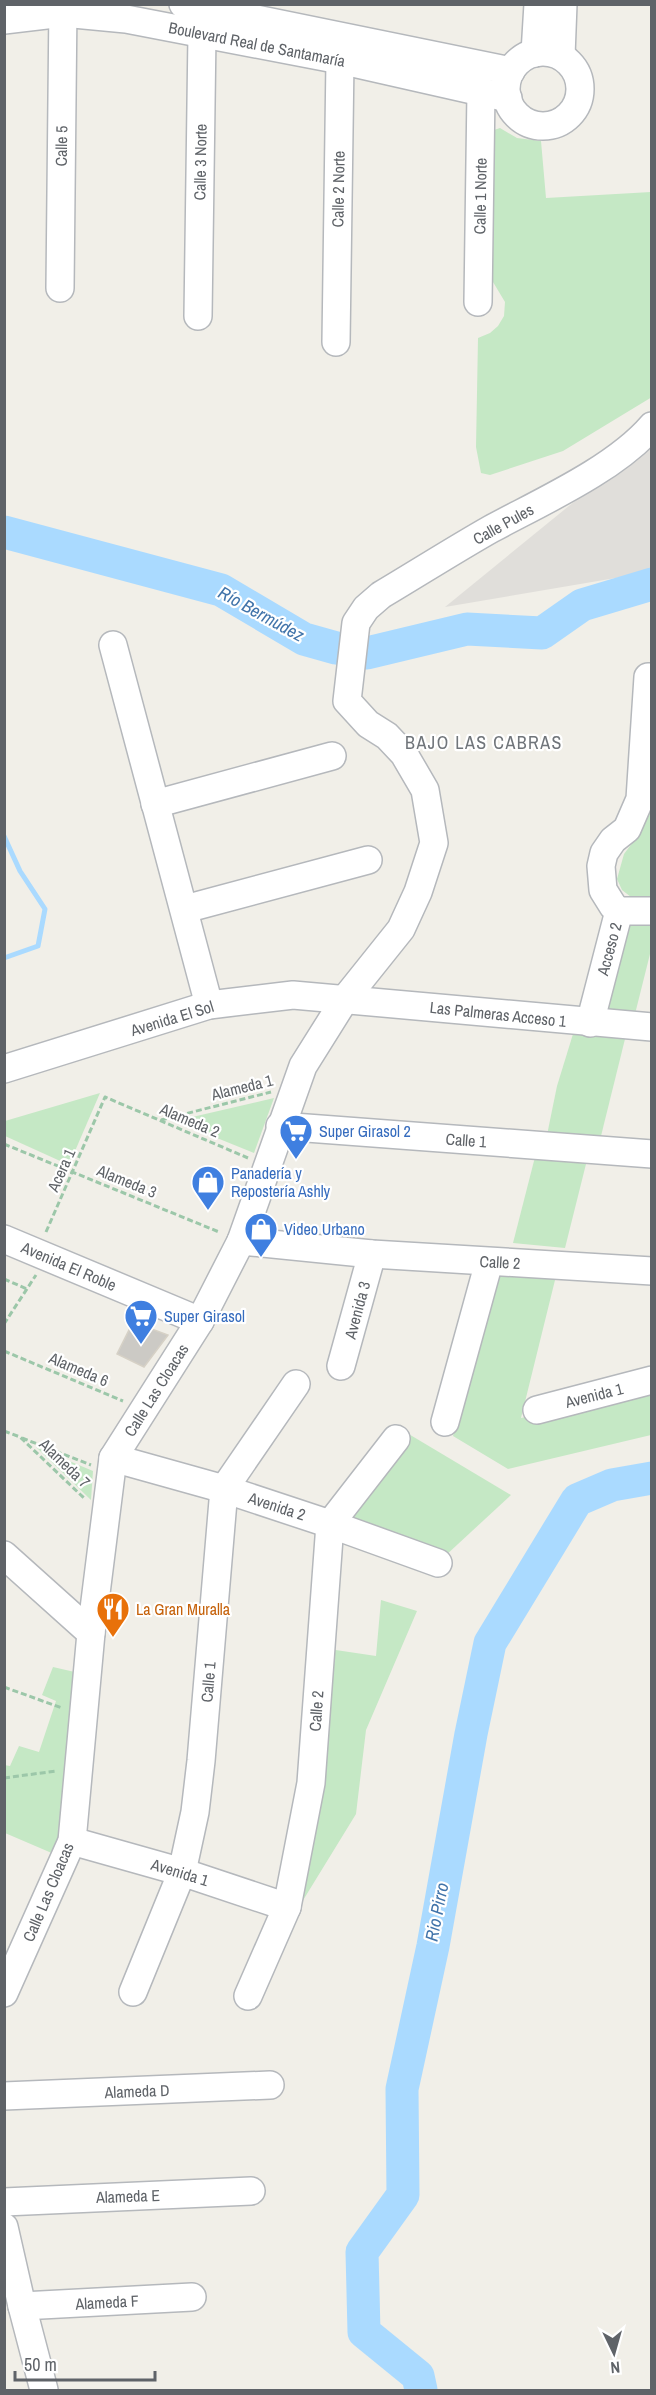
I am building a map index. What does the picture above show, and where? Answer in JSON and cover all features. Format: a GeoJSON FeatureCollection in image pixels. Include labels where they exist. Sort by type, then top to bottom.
{"type":"FeatureCollection","features":[{"type":"Feature","properties":{"kind":"street","name":"Boulevard Real de Santamaría"},"geometry":{"type":"LineString","coordinates":[[183,4],[207,22]]}},
{"type":"Feature","properties":{"kind":"street"},"geometry":{"type":"LineString","coordinates":[[538,4],[548,54]]}},
{"type":"Feature","properties":{"kind":"street"},"geometry":{"type":"LineString","coordinates":[[548,54],[563,4]]}},
{"type":"Feature","properties":{"kind":"street","name":"Boulevard Real de Santamaría"},"geometry":{"type":"LineString","coordinates":[[4,20],[63,9],[126,19],[207,22],[346,49],[511,71]]}},
{"type":"Feature","properties":{"kind":"street","name":"Calle 5"},"geometry":{"type":"LineString","coordinates":[[60,288],[63,9]]}},
{"type":"Feature","properties":{"kind":"street","name":"Calle 3 Norte"},"geometry":{"type":"LineString","coordinates":[[198,316],[207,22]]}},
{"type":"Feature","properties":{"kind":"street","name":"Boulevard Real de Santamaría"},"geometry":{"type":"LineString","coordinates":[[346,49],[508,98]]}},
{"type":"Feature","properties":{"kind":"street","name":"Calle 2 Norte"},"geometry":{"type":"LineString","coordinates":[[336,342],[346,49]]}},
{"type":"Feature","properties":{"kind":"street"},"geometry":{"type":"LineString","coordinates":[[548,54],[570,63],[581,85],[577,103],[567,117],[544,126],[532,124],[521,118],[513,109],[506,89],[511,71],[525,57],[548,54]]}},
{"type":"Feature","properties":{"kind":"street","name":"Calle 1 Norte"},"geometry":{"type":"LineString","coordinates":[[478,302],[481,91]]}},
{"type":"Feature","properties":{"kind":"street","name":"Calle Pules"},"geometry":{"type":"LineString","coordinates":[[357,713],[347,701],[356,623],[366,608],[381,595],[633,447],[651,426]]}},
{"type":"Feature","properties":{"kind":"street"},"geometry":{"type":"LineString","coordinates":[[113,645],[209,1005]]}},
{"type":"Feature","properties":{"kind":"street","name":"Acceso 2"},"geometry":{"type":"LineString","coordinates":[[590,1023],[619,911],[603,890],[601,866],[604,853],[613,840],[627,829],[640,799],[650,677]]}},
{"type":"Feature","properties":{"kind":"street","name":"Calle Las Cloacas"},"geometry":{"type":"LineString","coordinates":[[4,1993],[72,1841],[91,1633],[112,1465],[200,1321],[241,1240],[303,1066],[345,999],[401,929],[418,892],[434,843],[425,790],[404,754],[387,736],[368,724],[357,713]]}},
{"type":"Feature","properties":{"kind":"street"},"geometry":{"type":"LineString","coordinates":[[155,804],[332,756]]}},
{"type":"Feature","properties":{"kind":"street"},"geometry":{"type":"LineString","coordinates":[[185,909],[368,860]]}},
{"type":"Feature","properties":{"kind":"street"},"geometry":{"type":"LineString","coordinates":[[619,911],[651,910]]}},
{"type":"Feature","properties":{"kind":"street","name":"Avenida El Sol"},"geometry":{"type":"LineString","coordinates":[[4,1069],[209,1005],[293,995],[345,999]]}},
{"type":"Feature","properties":{"kind":"street","name":"Las Palmeras Acceso 1"},"geometry":{"type":"LineString","coordinates":[[345,999],[651,1028]]}},
{"type":"Feature","properties":{"kind":"street","name":"Calle 1"},"geometry":{"type":"LineString","coordinates":[[280,1126],[651,1154]]}},
{"type":"Feature","properties":{"kind":"street","name":"Avenida El Roble"},"geometry":{"type":"LineString","coordinates":[[4,1239],[200,1321]]}},
{"type":"Feature","properties":{"kind":"street","name":"Calle 2"},"geometry":{"type":"LineString","coordinates":[[241,1240],[372,1254],[651,1271]]}},
{"type":"Feature","properties":{"kind":"street","name":"Avenida 3"},"geometry":{"type":"LineString","coordinates":[[341,1366],[372,1254]]}},
{"type":"Feature","properties":{"kind":"street"},"geometry":{"type":"LineString","coordinates":[[445,1422],[489,1262]]}},
{"type":"Feature","properties":{"kind":"street","name":"Avenida 1"},"geometry":{"type":"LineString","coordinates":[[537,1410],[651,1380]]}},
{"type":"Feature","properties":{"kind":"street","name":"Calle 1"},"geometry":{"type":"LineString","coordinates":[[133,1992],[182,1872],[195,1812],[224,1489],[296,1384]]}},
{"type":"Feature","properties":{"kind":"street"},"geometry":{"type":"LineString","coordinates":[[330,1524],[396,1439]]}},
{"type":"Feature","properties":{"kind":"street","name":"Avenida 2"},"geometry":{"type":"LineString","coordinates":[[112,1465],[224,1489],[438,1563]]}},
{"type":"Feature","properties":{"kind":"street","name":"Calle 2"},"geometry":{"type":"LineString","coordinates":[[248,1996],[287,1907],[311,1783],[330,1524]]}},
{"type":"Feature","properties":{"kind":"street"},"geometry":{"type":"LineString","coordinates":[[4,1555],[91,1633]]}},
{"type":"Feature","properties":{"kind":"street","name":"Avenida 1"},"geometry":{"type":"LineString","coordinates":[[72,1841],[182,1872],[287,1907]]}},
{"type":"Feature","properties":{"kind":"street","name":"Alameda D"},"geometry":{"type":"LineString","coordinates":[[4,2096],[270,2085]]}},
{"type":"Feature","properties":{"kind":"street","name":"Alameda E"},"geometry":{"type":"LineString","coordinates":[[4,2202],[251,2191]]}},
{"type":"Feature","properties":{"kind":"street"},"geometry":{"type":"LineString","coordinates":[[4,2227],[44,2391]]}},
{"type":"Feature","properties":{"kind":"street","name":"Alameda F"},"geometry":{"type":"LineString","coordinates":[[22,2307],[192,2297]]}},
{"type":"Feature","properties":{"kind":"path","name":"Alameda 1"},"geometry":{"type":"LineString","coordinates":[[159,1120],[295,1085]]}},
{"type":"Feature","properties":{"kind":"path","name":"Alameda 2"},"geometry":{"type":"LineString","coordinates":[[105,1097],[266,1166]]}},
{"type":"Feature","properties":{"kind":"path","name":"Acera 1"},"geometry":{"type":"LineString","coordinates":[[4,1324],[27,1289],[105,1097]]}},
{"type":"Feature","properties":{"kind":"path","name":"Alameda 3"},"geometry":{"type":"LineString","coordinates":[[4,1144],[241,1240]]}},
{"type":"Feature","properties":{"kind":"path"},"geometry":{"type":"LineString","coordinates":[[4,1279],[27,1289]]}},
{"type":"Feature","properties":{"kind":"path","name":"Alameda 6"},"geometry":{"type":"LineString","coordinates":[[4,1351],[144,1410]]}},
{"type":"Feature","properties":{"kind":"path","name":"Alameda 7"},"geometry":{"type":"LineString","coordinates":[[4,1431],[20,1437],[105,1519]]}},
{"type":"Feature","properties":{"kind":"path"},"geometry":{"type":"LineString","coordinates":[[20,1437],[112,1465]]}},
{"type":"Feature","properties":{"kind":"path"},"geometry":{"type":"LineString","coordinates":[[4,1687],[84,1715]]}},
{"type":"Feature","properties":{"kind":"path"},"geometry":{"type":"LineString","coordinates":[[4,1778],[79,1768]]}},
{"type":"Feature","properties":{"kind":"shaded area"},"geometry":{"type":"Polygon","coordinates":[[[651,439],[651,572],[445,607],[651,439]]]}},
{"type":"Feature","properties":{"kind":"green space"},"geometry":{"type":"Polygon","coordinates":[[[500,128],[517,138],[541,141],[546,198],[651,192],[652,397],[563,451],[490,475],[481,473],[476,447],[478,338],[490,333],[504,316],[505,302],[490,277],[491,131],[500,128]]]}},
{"type":"Feature","properties":{"kind":"green space"},"geometry":{"type":"Polygon","coordinates":[[[645,809],[651,810],[651,896],[642,899],[631,897],[622,890],[617,879],[624,854],[642,830],[645,809]]]}},
{"type":"Feature","properties":{"kind":"green space"},"geometry":{"type":"Polygon","coordinates":[[[622,922],[651,923],[651,950],[634,1018],[598,1017],[622,922]]]}},
{"type":"Feature","properties":{"kind":"green space"},"geometry":{"type":"Polygon","coordinates":[[[573,1034],[625,1039],[600,1140],[547,1135],[557,1086],[573,1034]]]}},
{"type":"Feature","properties":{"kind":"green space"},"geometry":{"type":"Polygon","coordinates":[[[100,1093],[69,1165],[5,1136],[5,1121],[100,1093]]]}},
{"type":"Feature","properties":{"kind":"green space"},"geometry":{"type":"Polygon","coordinates":[[[274,1098],[254,1153],[175,1121],[274,1098]]]}},
{"type":"Feature","properties":{"kind":"green space"},"geometry":{"type":"Polygon","coordinates":[[[535,1157],[587,1160],[565,1248],[513,1243],[535,1157]]]}},
{"type":"Feature","properties":{"kind":"green space"},"geometry":{"type":"Polygon","coordinates":[[[502,1268],[557,1272],[521,1418],[651,1388],[651,1435],[508,1469],[453,1436],[502,1268]]]}},
{"type":"Feature","properties":{"kind":"green space"},"geometry":{"type":"Polygon","coordinates":[[[407,1433],[511,1495],[444,1557],[346,1518],[407,1433]]]}},
{"type":"Feature","properties":{"kind":"green space"},"geometry":{"type":"Polygon","coordinates":[[[36,1447],[93,1471],[91,1500],[36,1447]]]}},
{"type":"Feature","properties":{"kind":"green space"},"geometry":{"type":"Polygon","coordinates":[[[381,1600],[417,1611],[366,1730],[356,1814],[294,1915],[329,1649],[376,1656],[381,1600]]]}},
{"type":"Feature","properties":{"kind":"green space"},"geometry":{"type":"Polygon","coordinates":[[[53,1667],[79,1673],[63,1826],[54,1854],[5,1833],[4,1765],[10,1766],[19,1746],[39,1752],[56,1701],[42,1695],[53,1667]]]}},
{"type":"Feature","properties":{"kind":"building","name":"Super Girasol"},"geometry":{"type":"Polygon","coordinates":[[[133,1322],[168,1335],[144,1367],[117,1354],[133,1322]]]}},
{"type":"Feature","properties":{"kind":"waterway","name":"Río Bermúdez"},"geometry":{"type":"LineString","coordinates":[[4,532],[221,590],[304,639],[336,648],[367,653],[467,629],[542,633],[582,605],[652,584]]}},
{"type":"Feature","properties":{"kind":"waterway"},"geometry":{"type":"LineString","coordinates":[[4,836],[20,871],[45,909],[38,946],[4,958]]}},
{"type":"Feature","properties":{"kind":"waterway","name":"Rio Pirro"},"geometry":{"type":"LineString","coordinates":[[421,2390],[418,2376],[364,2332],[362,2252],[403,2195],[402,2089],[433,1946],[471,1734],[490,1643],[577,1500],[612,1485],[652,1478]]}},
{"type":"Feature","properties":{"kind":"place","name":"Super Girasol 2"},"geometry":{"type":"Point","coordinates":[296,1160]}},
{"type":"Feature","properties":{"kind":"place","name":"Panadería y Repostería Ashly"},"geometry":{"type":"Point","coordinates":[208,1211]}},
{"type":"Feature","properties":{"kind":"place","name":"Video Urbano"},"geometry":{"type":"Point","coordinates":[261,1258]}},
{"type":"Feature","properties":{"kind":"place","name":"Super Girasol"},"geometry":{"type":"Point","coordinates":[141,1345]}},
{"type":"Feature","properties":{"kind":"place","name":"La Gran Muralla"},"geometry":{"type":"Point","coordinates":[113,1638]}},
{"type":"Feature","properties":{"kind":"district","name":"BAJO LAS CABRAS"},"geometry":{"type":"Point","coordinates":[484,743]}}]}
